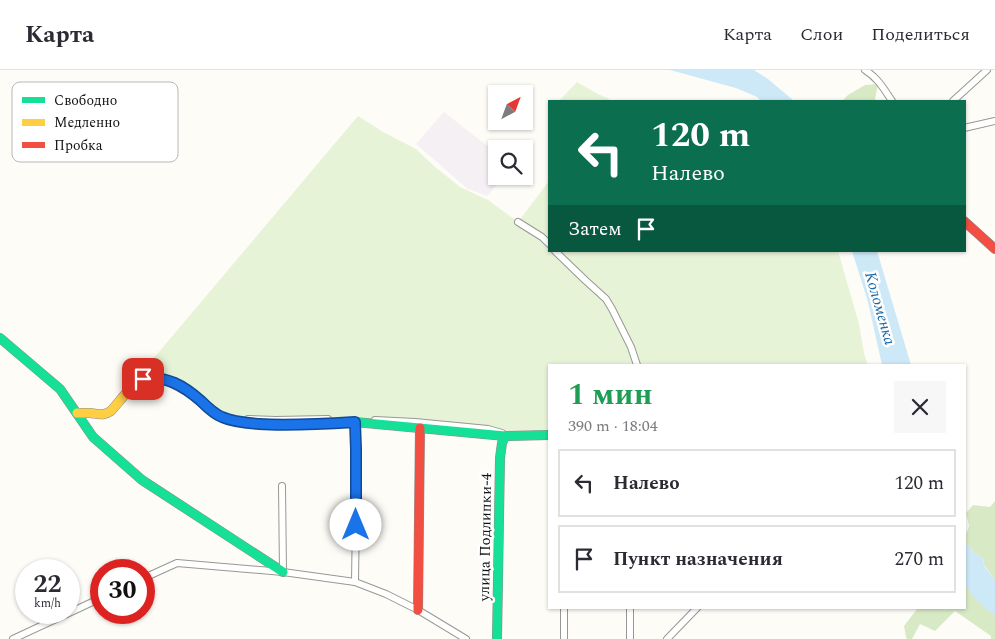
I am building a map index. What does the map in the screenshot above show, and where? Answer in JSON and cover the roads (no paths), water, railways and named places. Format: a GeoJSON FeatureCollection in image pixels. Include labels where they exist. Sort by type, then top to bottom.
{"type":"FeatureCollection","features":[{"type":"Feature","properties":{"kind":"street"},"geometry":{"type":"LineString","coordinates":[[954,100],[987,70]]}},
{"type":"Feature","properties":{"kind":"street"},"geometry":{"type":"LineString","coordinates":[[870,71],[885,88],[891,100]]}},
{"type":"Feature","properties":{"kind":"street"},"geometry":{"type":"LineString","coordinates":[[966,128],[995,121]]}},
{"type":"Feature","properties":{"kind":"street"},"geometry":{"type":"LineString","coordinates":[[518,222],[548,243]]}},
{"type":"Feature","properties":{"kind":"street"},"geometry":{"type":"LineString","coordinates":[[966,223],[995,249]]}},
{"type":"Feature","properties":{"kind":"street"},"geometry":{"type":"LineString","coordinates":[[556,252],[606,299],[631,347],[637,364]]}},
{"type":"Feature","properties":{"kind":"street"},"geometry":{"type":"LineString","coordinates":[[0,338],[60,389],[94,437],[142,480],[282,572]]}},
{"type":"Feature","properties":{"kind":"street"},"geometry":{"type":"LineString","coordinates":[[77,413],[106,414],[135,384],[143,379],[153,377],[167,380],[191,392],[210,410],[222,418],[246,423],[279,425],[355,422],[508,436],[548,435]]}},
{"type":"Feature","properties":{"kind":"street"},"geometry":{"type":"LineString","coordinates":[[222,418],[276,420],[345,418],[415,422],[488,429],[508,436]]}},
{"type":"Feature","properties":{"kind":"street"},"geometry":{"type":"LineString","coordinates":[[355,422],[355,582]]}},
{"type":"Feature","properties":{"kind":"street"},"geometry":{"type":"LineString","coordinates":[[418,610],[420,428]]}},
{"type":"Feature","properties":{"kind":"street","name":"улица Подлипки-4"},"geometry":{"type":"LineString","coordinates":[[497,639],[500,458],[502,443],[508,436]]}},
{"type":"Feature","properties":{"kind":"street"},"geometry":{"type":"LineString","coordinates":[[282,486],[282,572]]}},
{"type":"Feature","properties":{"kind":"street"},"geometry":{"type":"LineString","coordinates":[[155,572],[176,562],[282,572],[355,582],[386,594],[418,610],[466,639]]}},
{"type":"Feature","properties":{"kind":"street"},"geometry":{"type":"LineString","coordinates":[[13,639],[90,603]]}},
{"type":"Feature","properties":{"kind":"street"},"geometry":{"type":"LineString","coordinates":[[564,609],[564,639]]}},
{"type":"Feature","properties":{"kind":"street"},"geometry":{"type":"LineString","coordinates":[[630,609],[630,639]]}},
{"type":"Feature","properties":{"kind":"street"},"geometry":{"type":"LineString","coordinates":[[667,639],[696,609]]}},
{"type":"Feature","properties":{"kind":"water"},"geometry":{"type":"Polygon","coordinates":[[[670,70],[754,70],[793,100],[760,100],[736,88],[670,70]]]}},
{"type":"Feature","properties":{"kind":"water","name":"Коломенка"},"geometry":{"type":"Polygon","coordinates":[[[852,252],[877,252],[911,364],[882,364],[868,302],[852,252]]]}},
{"type":"Feature","properties":{"kind":"water"},"geometry":{"type":"Polygon","coordinates":[[[966,543],[974,553],[983,558],[984,566],[995,580],[995,615],[971,593],[966,586],[966,543]]]}}]}
